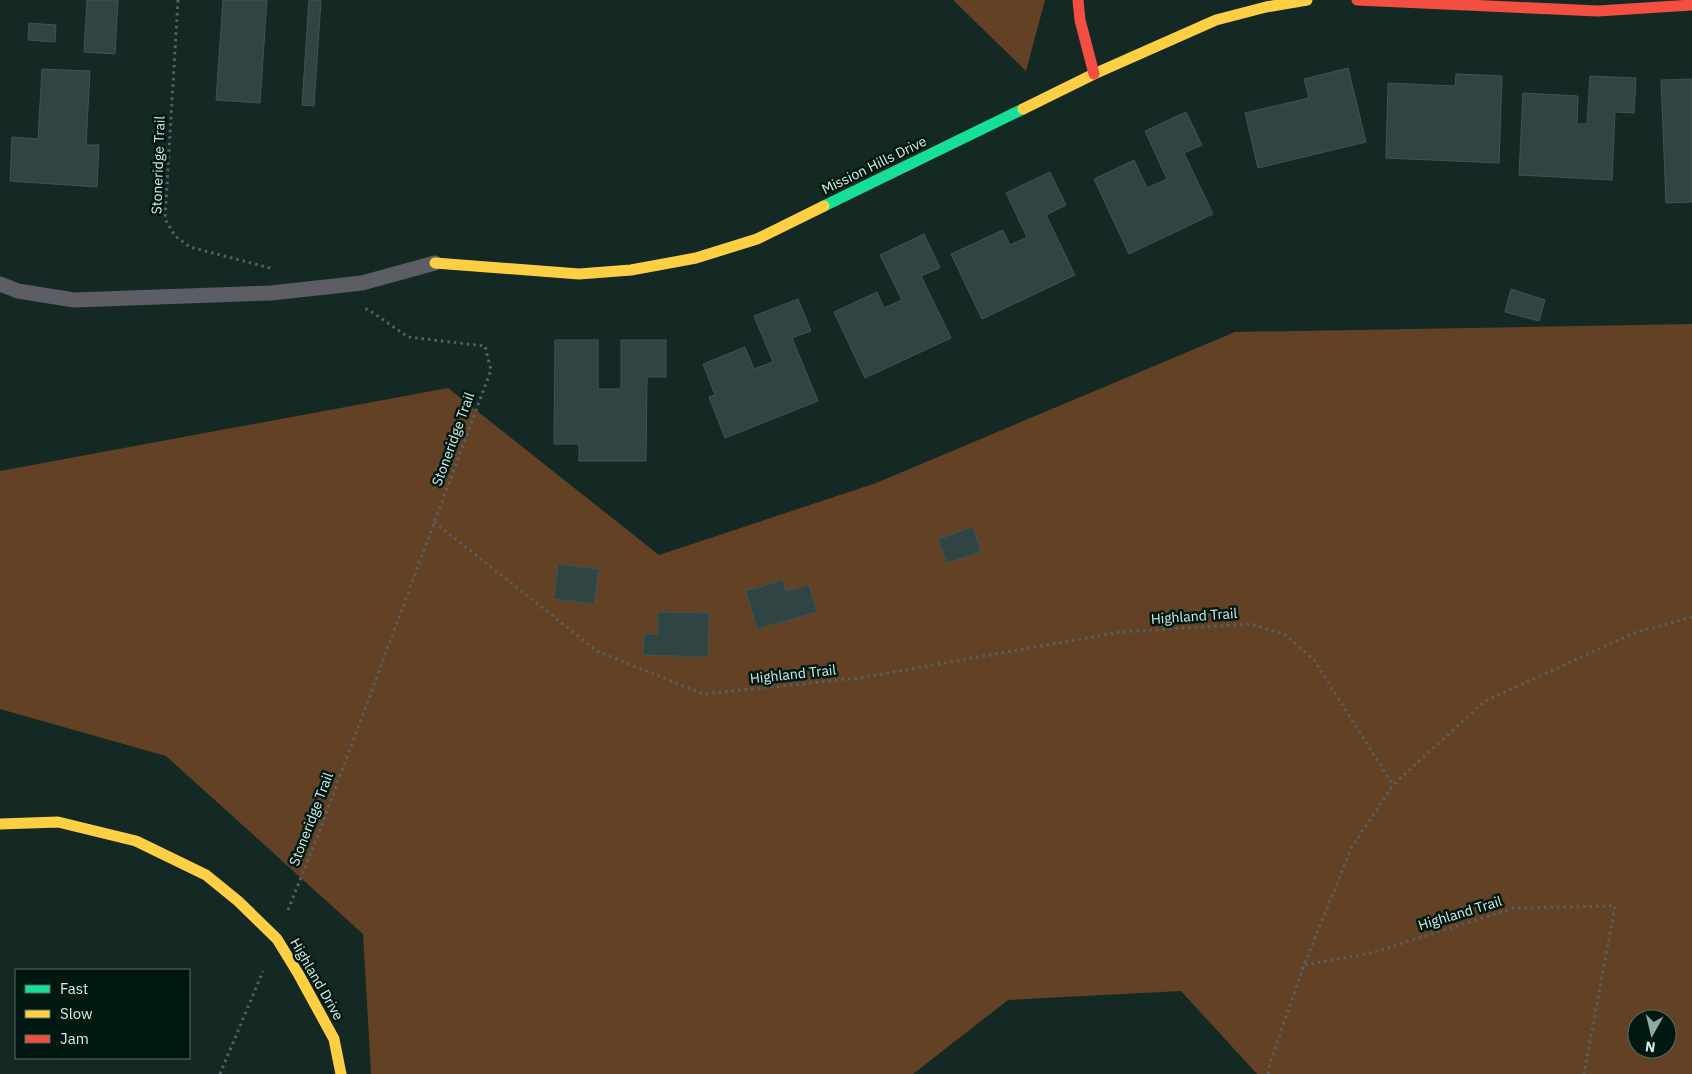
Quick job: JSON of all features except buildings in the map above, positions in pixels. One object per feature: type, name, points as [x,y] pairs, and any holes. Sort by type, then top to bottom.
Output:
[{"type":"street","points":[[1078,0],[1080,20],[1094,74]]},
{"type":"street","name":"Mission Hills Drive","points":[[435,263],[579,274],[631,270],[696,258],[757,238],[1094,74],[1216,20],[1266,7],[1307,0]]},
{"type":"street","points":[[1357,0],[1598,11],[1692,5]]},
{"type":"street","name":"Highland Drive","points":[[0,824],[58,822],[136,842],[206,876],[238,901],[277,939],[300,975],[334,1039],[342,1074]]},
{"type":"lane","points":[[0,284],[18,291],[74,300],[261,294],[362,283],[435,263]]},
{"type":"path","name":"Stoneridge Trail","points":[[178,0],[166,219],[175,236],[190,247],[283,271]]},
{"type":"path","name":"Stoneridge Trail","points":[[220,1074],[277,939],[318,835],[491,370],[485,346],[408,337],[372,312],[355,304]]},
{"type":"path","name":"Highland Trail","points":[[434,522],[597,651],[703,694],[859,678],[1121,632],[1250,624],[1286,635],[1314,660],[1393,785]]},
{"type":"path","points":[[1268,1074],[1270,1063],[1304,965],[1352,847],[1393,785],[1485,701],[1634,633],[1692,617]]},
{"type":"path","name":"Highland Trail","points":[[1304,965],[1371,953],[1514,908],[1615,906],[1584,1074]]},
{"type":"shaded area","points":[[953,0],[1045,0],[1026,71]]},
{"type":"shaded area","points":[[1692,324],[1692,1074],[1257,1074],[1181,991],[1008,1000],[913,1074],[371,1074],[363,934],[166,756],[0,709],[0,471],[448,388],[659,555],[876,483],[1235,332]]},
{"type":"traffic: fast","points":[[824,206],[1023,109]]},
{"type":"traffic: slow","points":[[1023,109],[1094,74],[1216,20],[1266,7],[1307,0]]},
{"type":"traffic: slow","points":[[435,263],[579,274],[631,270],[696,258],[757,239],[824,206]]},
{"type":"traffic: slow","points":[[0,824],[58,822],[136,841],[206,875],[238,901],[277,939],[334,1039],[341,1074]]},
{"type":"traffic: jam","points":[[1078,0],[1080,20],[1094,74]]},
{"type":"traffic: jam","points":[[1357,0],[1598,11],[1692,5]]}]
